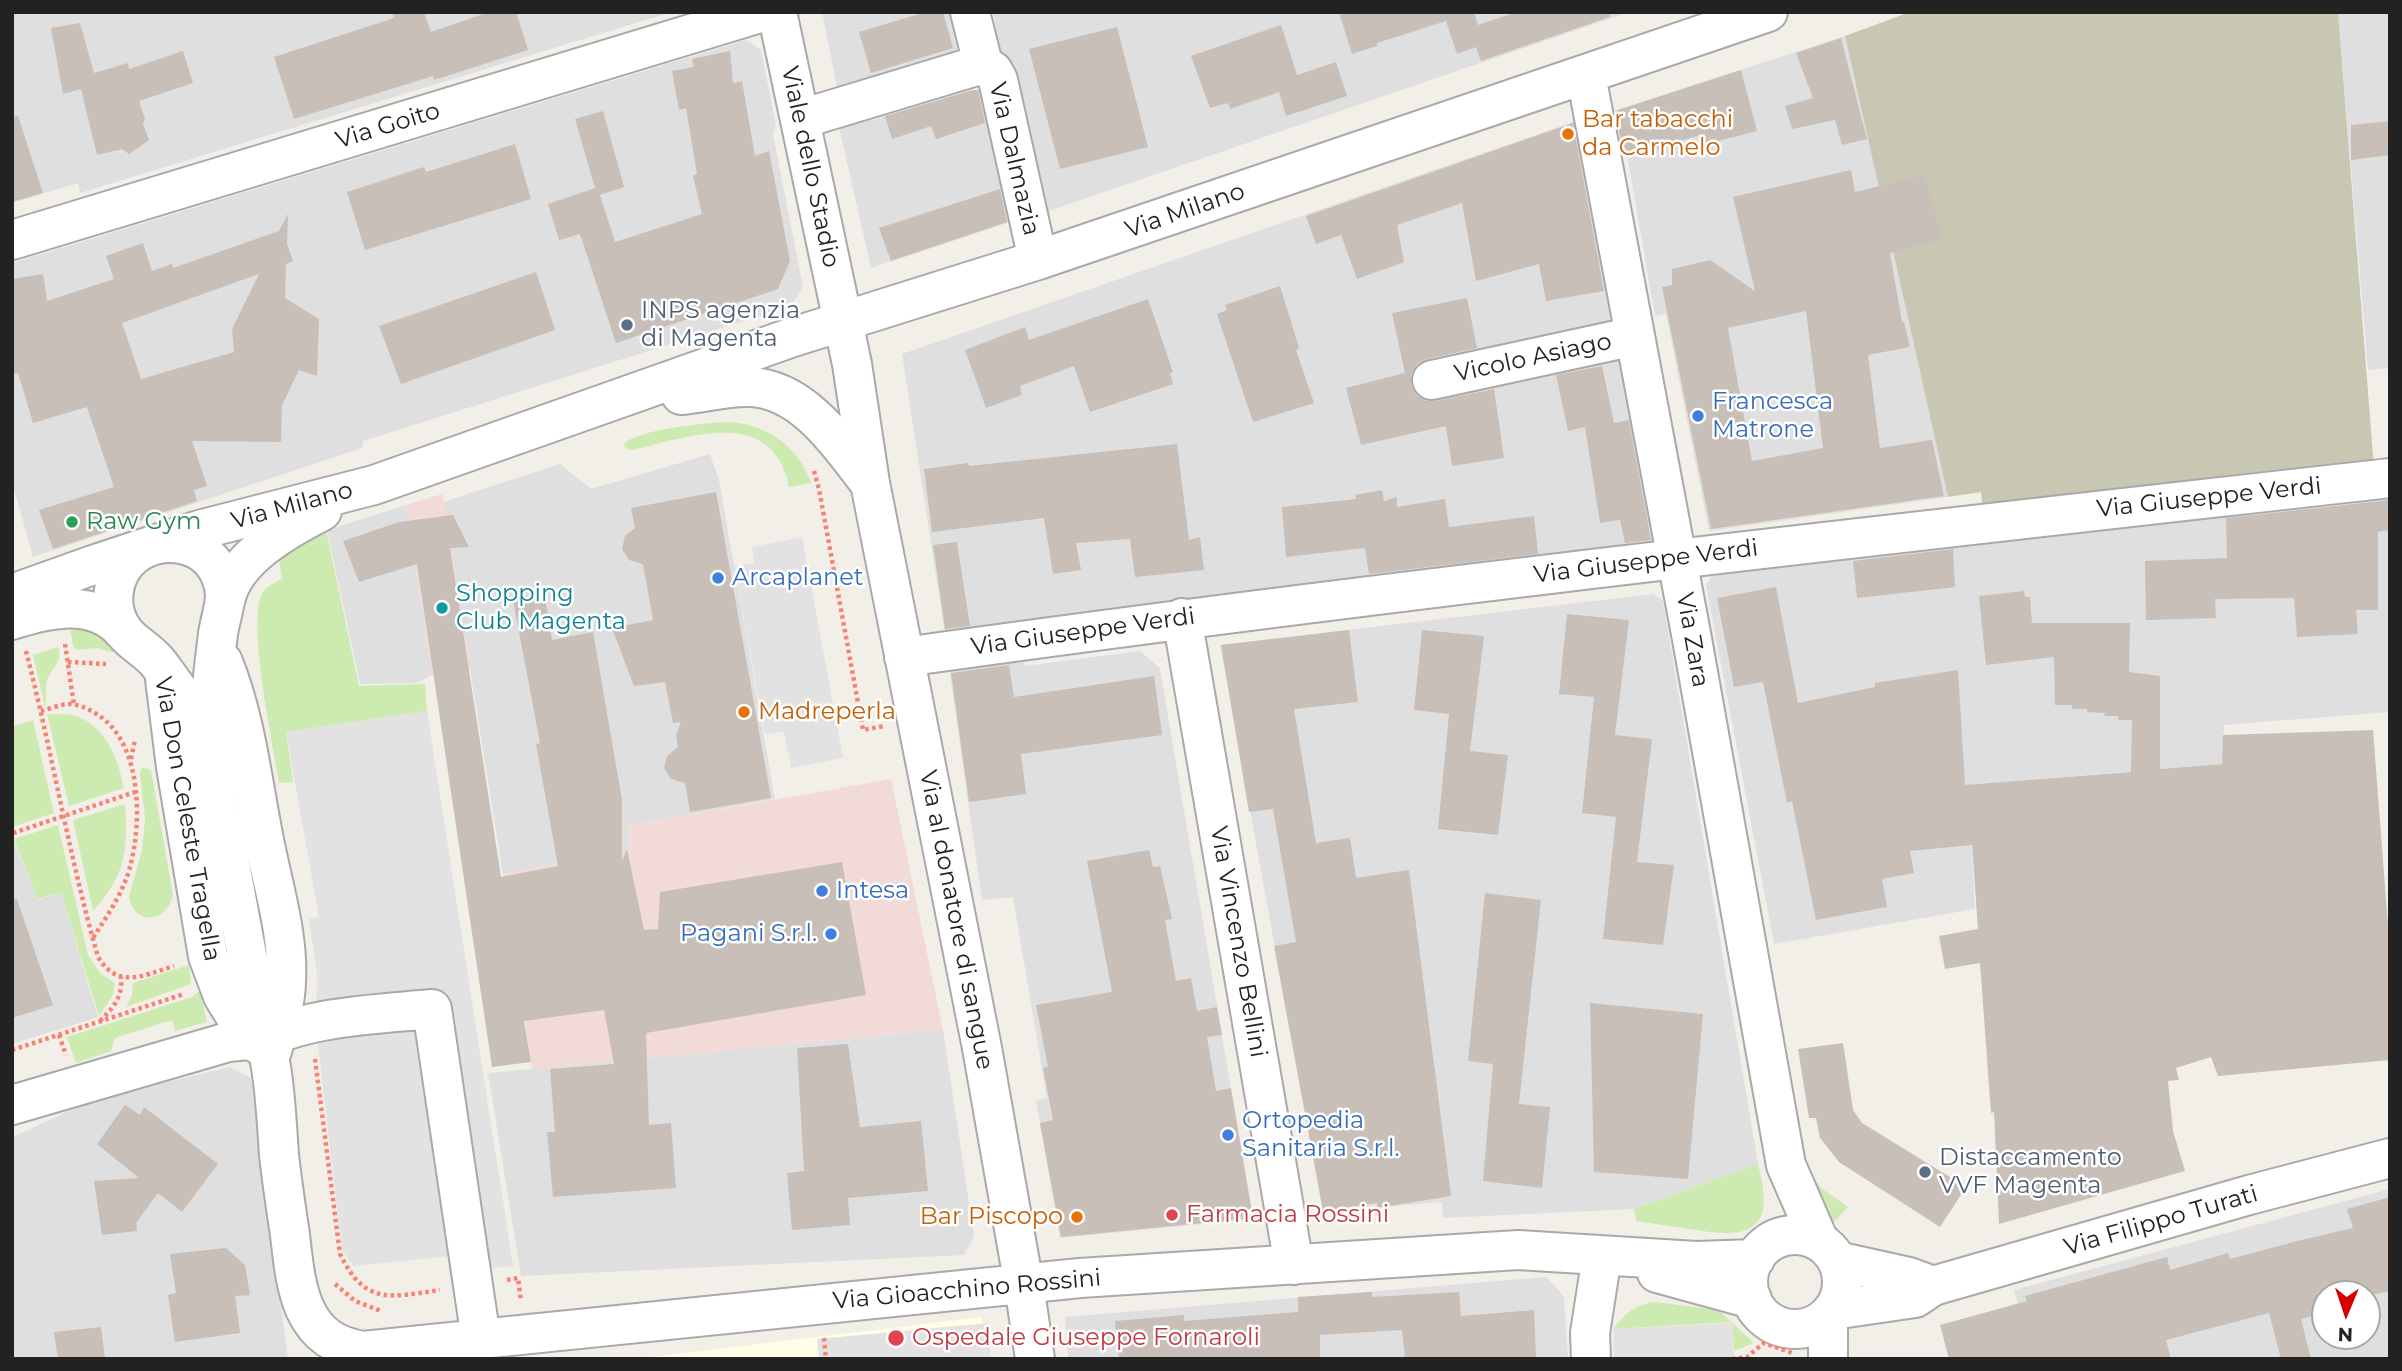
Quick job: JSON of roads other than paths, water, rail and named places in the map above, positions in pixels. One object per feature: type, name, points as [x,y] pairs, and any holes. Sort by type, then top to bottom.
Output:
[{"type":"street","name":"Via Goito","points":[[12,240],[763,12]]},
{"type":"street","name":"Viale dello Stadio","points":[[777,12],[842,322]]},
{"type":"street","name":"Via Dalmazia","points":[[970,12],[983,64],[993,71],[998,80],[1038,260]]},
{"type":"street","name":"Via Milano","points":[[12,594],[151,546],[252,515],[374,485],[793,337],[1038,260],[1768,12]]},
{"type":"street","name":"Via Dalmazia","points":[[801,119],[983,64]]},
{"type":"street","name":"Via Zara","points":[[1586,75],[1677,558],[1786,1164],[1782,1211],[1763,1250]]},
{"type":"street","name":"Via al donatore di sangue","points":[[842,322],[852,364],[870,483],[982,1048],[1035,1359]]},
{"type":"street","name":"Vicolo Asiago","points":[[1432,380],[1635,335]]},
{"type":"street","name":"Via Milano","points":[[601,406],[749,386],[766,388],[796,401]]},
{"type":"street","name":"Via al donatore di sangue","points":[[796,401],[841,447],[870,483]]},
{"type":"street","name":"Via Giuseppe Verdi","points":[[904,657],[1182,618],[1677,558],[2390,478]]},
{"type":"street","name":"Via Milano","points":[[221,623],[229,586],[240,570],[271,541],[313,515],[374,485]]},
{"type":"street","points":[[174,542],[187,545],[201,552],[213,563],[222,578],[221,623],[210,747],[199,722],[114,607],[116,581],[129,559],[151,546],[174,542]]},
{"type":"street","points":[[19,636],[50,610],[89,610],[112,619],[143,648],[171,654],[191,650],[209,639],[221,623]]},
{"type":"street","name":"Via Vincenzo Bellini","points":[[1182,618],[1294,1265]]},
{"type":"street","name":"Via Don Celeste Tragella","points":[[221,623],[231,681],[248,744],[258,812],[284,941],[287,981],[268,1040]]},
{"type":"street","name":"Via Don Celeste Tragella","points":[[143,648],[167,691],[200,958],[236,1017],[268,1040]]},
{"type":"street","name":"Via Don Celeste Tragella","points":[[210,747],[222,819],[268,1040],[280,1159],[297,1283],[310,1318],[335,1344]]},
{"type":"street","points":[[12,1105],[268,1040],[432,1009],[481,1339]]},
{"type":"street","name":"Via Filippo Turati","points":[[1817,1338],[1915,1298],[1933,1286],[2249,1195],[2390,1158]]},
{"type":"street","name":"Via Zara","points":[[1786,1164],[1828,1251]]},
{"type":"street","points":[[1828,1251],[1841,1271],[1842,1288],[1817,1338],[1773,1323],[1760,1313],[1752,1299],[1748,1283],[1763,1250],[1795,1235],[1828,1251],[1933,1286]]},
{"type":"street","name":"Via Gioacchino Rossini","points":[[335,1344],[363,1351],[1080,1278],[1518,1250],[1696,1261],[1763,1250]]},
{"type":"street","points":[[1591,1359],[1590,1333],[1602,1256]]},
{"type":"street","name":"Via Gioacchino Rossini","points":[[1602,1256],[1752,1299]]},
{"type":"place","name":"Bar tabacchi da Carmelo","points":[[1568,134]]},
{"type":"place","name":"INPS agenzia di Magenta","points":[[627,325]]},
{"type":"place","name":"Francesca Matrone","points":[[1698,416]]},
{"type":"place","name":"Raw Gym","points":[[72,522]]},
{"type":"place","name":"Arcaplanet","points":[[718,578]]},
{"type":"place","name":"Shopping Club Magenta","points":[[442,608]]},
{"type":"place","name":"Madreperla","points":[[744,712]]},
{"type":"place","name":"Intesa","points":[[822,891]]},
{"type":"place","name":"Pagani S.r.l.","points":[[831,934]]},
{"type":"place","name":"Ortopedia Sanitaria S.r.l.","points":[[1228,1135]]},
{"type":"place","name":"Distaccamento VVF Magenta","points":[[1925,1172]]},
{"type":"place","name":"Farmacia Rossini","points":[[1172,1215]]},
{"type":"place","name":"Bar Piscopo","points":[[1077,1217]]},
{"type":"place","name":"Ospedale Giuseppe Fornaroli","points":[[896,1338]]}]
